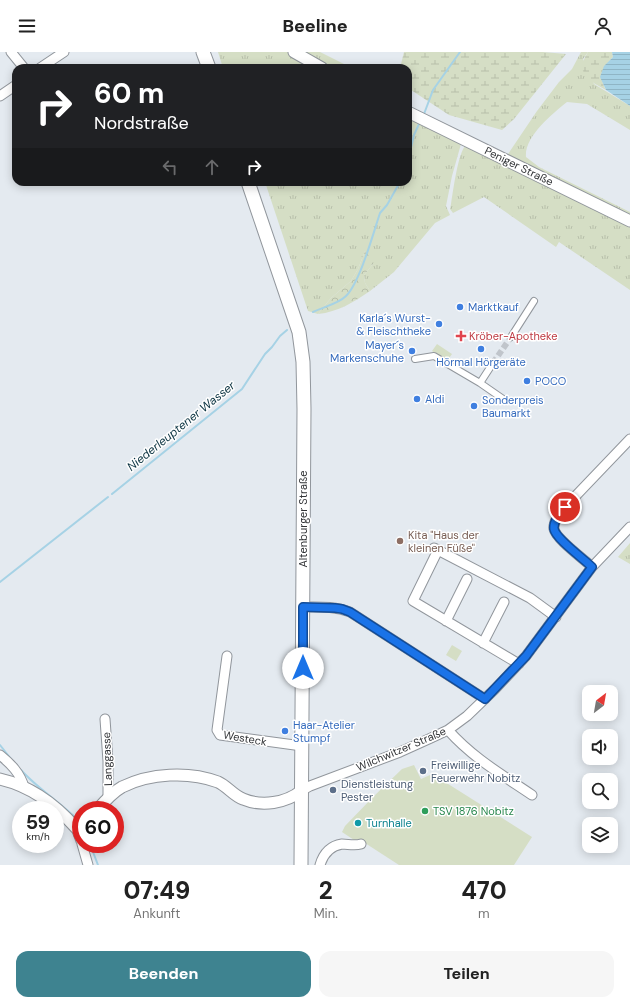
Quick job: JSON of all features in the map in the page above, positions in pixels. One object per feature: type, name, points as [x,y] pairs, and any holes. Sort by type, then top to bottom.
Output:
[{"type":"main road","points":[[203,52],[208,64]]},
{"type":"main road","name":"Altenburger Straße","points":[[249,186],[297,326],[303,362],[301,865]]},
{"type":"street","points":[[10,52],[20,64]]},
{"type":"street","points":[[46,64],[64,52]]},
{"type":"street","points":[[294,52],[315,64]]},
{"type":"street","points":[[0,96],[12,88]]},
{"type":"street","name":"Peniger Straße","points":[[412,114],[630,221]]},
{"type":"street","points":[[510,337],[534,301]]},
{"type":"street","points":[[415,359],[434,356],[480,383],[506,401]]},
{"type":"street","points":[[480,383],[493,363]]},
{"type":"street","points":[[592,567],[558,536],[554,528],[556,518],[630,439]]},
{"type":"street","name":"Wilchwitzer Straße","points":[[301,791],[310,786],[400,752],[448,730],[467,716],[526,656],[592,567],[630,527]]},
{"type":"street","points":[[519,664],[413,601],[436,549],[530,598],[556,617]]},
{"type":"street","points":[[446,621],[467,579]]},
{"type":"street","points":[[483,643],[504,602]]},
{"type":"street","points":[[303,607],[335,608],[350,612],[485,699]]},
{"type":"street","name":"Westeck","points":[[227,656],[217,730],[220,735],[302,746]]},
{"type":"street","name":"Langgasse","points":[[105,719],[108,761],[108,799]]},
{"type":"street","points":[[448,730],[462,746],[478,759],[532,795]]},
{"type":"street","points":[[0,755],[16,770],[22,779],[24,787]]},
{"type":"street","name":"Langgasse","points":[[108,799],[121,788],[144,780],[174,775],[200,776],[220,783],[243,799],[261,803],[283,801],[293,797],[301,791]]},
{"type":"street","points":[[0,779],[34,792],[72,821]]},
{"type":"street","points":[[320,865],[325,853],[330,848],[341,844],[361,844]]},
{"type":"street","points":[[85,853],[88,865]]},
{"type":"green space","points":[[218,52],[320,52],[344,64],[222,64]]},
{"type":"green space","points":[[404,52],[543,52],[566,54],[514,119],[502,130],[449,115],[412,91],[412,64],[401,64]]},
{"type":"green space","points":[[581,52],[588,52],[583,59],[594,84],[630,106],[630,130],[587,104],[567,102],[547,119],[534,134],[529,142],[526,157],[539,167],[630,212],[630,217],[509,156],[508,154],[537,111],[559,82],[572,69]]},
{"type":"green space","points":[[588,52],[612,52],[613,57],[604,68],[602,76],[602,81],[606,90],[585,76],[583,66],[584,59]]},
{"type":"green space","points":[[412,117],[461,144],[452,176],[446,206],[450,215],[435,223],[394,272],[370,291],[365,283],[364,275],[373,264],[365,251],[358,269],[351,281],[331,298],[318,314],[308,311],[266,186],[412,186]]},
{"type":"green space","points":[[466,145],[630,225],[630,290],[559,242],[556,247],[484,197],[453,213],[450,209],[456,173],[463,149]]},
{"type":"green space","points":[[365,251],[370,252],[374,258],[373,264],[364,275],[365,283],[370,291],[352,303],[339,309],[318,314],[331,298],[351,281],[358,269]]},
{"type":"green space","points":[[437,344],[452,354],[447,361],[432,351]]},
{"type":"green space","points":[[630,543],[630,564],[618,557]]},
{"type":"green space","points":[[452,645],[462,651],[456,661],[446,655]]},
{"type":"green space","name":"TSV 1876 Nobitz","points":[[414,765],[421,779],[430,775],[438,781],[445,782],[532,837],[514,865],[399,865],[365,843],[363,846],[342,832],[345,826],[402,769]]},
{"type":"water","points":[[612,52],[630,52],[630,106],[606,90],[600,77],[604,66],[613,57]]},
{"type":"waterway","name":"Niederleuptener Wasser","points":[[424,114],[433,90],[460,52]]},
{"type":"waterway","name":"Niederleuptener Wasser","points":[[412,143],[419,124]]},
{"type":"waterway","name":"Niederleuptener Wasser","points":[[313,312],[343,299],[351,289],[366,257],[380,213],[387,205],[398,186]]},
{"type":"waterway","name":"Niederleuptener Wasser","points":[[112,494],[242,389],[265,354],[287,330]]},
{"type":"waterway","name":"Niederleuptener Wasser","points":[[0,582],[108,497]]},
{"type":"waterway","name":"Niederleuptener Wasser","points":[[0,745],[11,759]]},
{"type":"waterway","name":"Niederleuptener Wasser","points":[[21,770],[72,814]]},
{"type":"waterway","name":"Niederleuptener Wasser","points":[[93,853],[98,865]]},
{"type":"tunnel","points":[[493,363],[511,337]]},
{"type":"place","name":"Marktkauf","points":[[460,307]]},
{"type":"place","name":"Karla´s Wurst- & Fleischtheke","points":[[439,324]]},
{"type":"place","name":"Kröber-Apotheke","points":[[461,336]]},
{"type":"place","name":"Hörmal Hörgeräte","points":[[481,349]]},
{"type":"place","name":"Mayer´s Markenschuhe","points":[[412,351]]},
{"type":"place","name":"POCO","points":[[527,381]]},
{"type":"place","name":"Aldi","points":[[417,399]]},
{"type":"place","name":"Sonderpreis Baumarkt","points":[[474,406]]},
{"type":"place","name":"Kita \"Haus der kleinen Füße\"","points":[[400,541]]},
{"type":"place","name":"Haar-Atelier Stumpf","points":[[285,731]]},
{"type":"place","name":"Freiwillige Feuerwehr Nobitz","points":[[423,771]]},
{"type":"place","name":"Dienstleistung Pester","points":[[333,790]]},
{"type":"place","name":"TSV 1876 Nobitz","points":[[425,811]]},
{"type":"place","name":"Turnhalle","points":[[358,823]]},
{"type":"route","points":[[303,668],[303,607],[342,609],[350,612],[485,699],[526,656],[592,567],[558,536],[554,528],[556,518],[565,507]]}]
